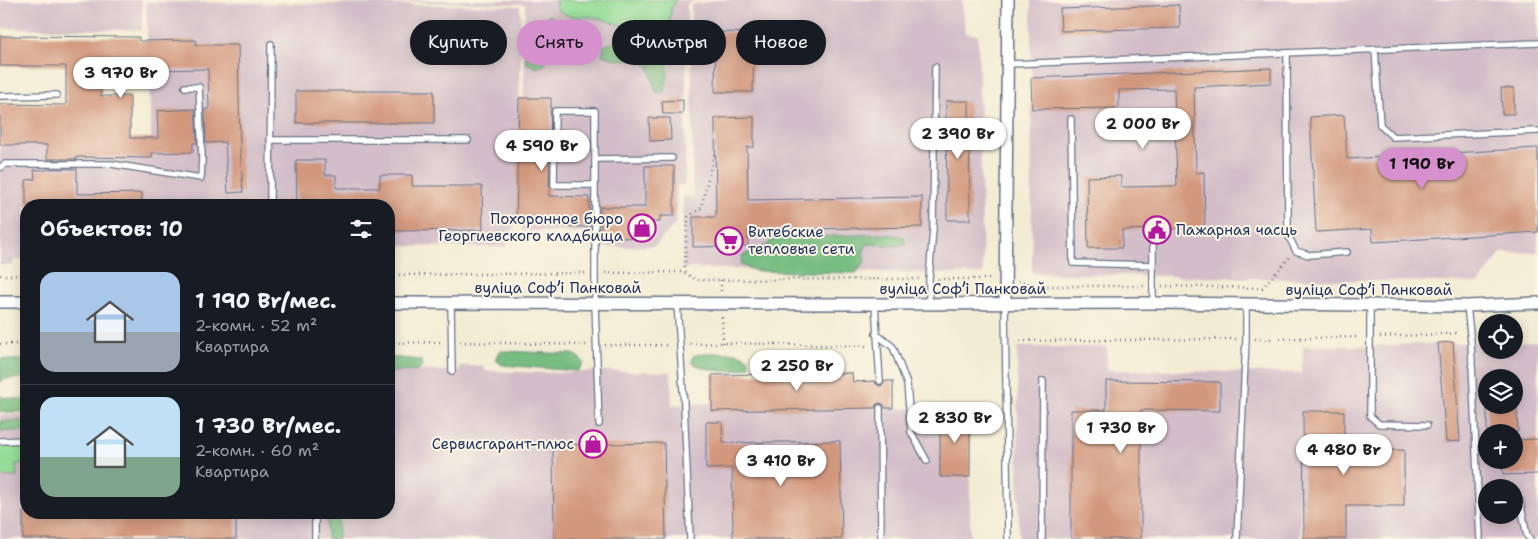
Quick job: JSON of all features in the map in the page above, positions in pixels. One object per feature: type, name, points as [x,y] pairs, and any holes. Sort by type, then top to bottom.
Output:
[{"type":"street","points":[[1005,303],[1008,0]]},
{"type":"street","points":[[0,302],[20,302]]},
{"type":"street","name":"вуліца Софʼі Панковай","points":[[395,303],[1152,303],[1467,306],[1538,303]]},
{"type":"lane","points":[[270,199],[271,44]]},
{"type":"lane","points":[[1008,64],[1538,44]]},
{"type":"lane","points":[[1376,49],[1380,125],[1393,137],[1538,131]]},
{"type":"lane","points":[[1287,52],[1288,235],[1296,251],[1309,255],[1347,252]]},
{"type":"lane","points":[[929,303],[933,228],[935,67]]},
{"type":"lane","points":[[0,168],[5,164],[111,164],[201,178],[199,87],[185,87]]},
{"type":"lane","points":[[0,96],[57,95]]},
{"type":"lane","points":[[595,185],[554,185],[555,111],[595,111],[595,159],[595,185],[595,303],[599,424]]},
{"type":"lane","points":[[1071,119],[1073,263],[1153,265]]},
{"type":"lane","points":[[270,140],[468,140]]},
{"type":"lane","points":[[595,159],[672,158]]},
{"type":"lane","points":[[1152,303],[1153,237]]},
{"type":"lane","points":[[451,303],[452,371]]},
{"type":"lane","points":[[678,303],[690,539]]},
{"type":"lane","points":[[1005,303],[1008,539]]},
{"type":"lane","points":[[875,304],[880,381]]},
{"type":"lane","points":[[1237,539],[1246,304]]},
{"type":"lane","points":[[1370,305],[1370,416],[1379,424],[1427,425]]},
{"type":"lane","points":[[1467,306],[1471,342],[1480,539]]},
{"type":"lane","points":[[876,334],[893,347],[907,384],[911,432],[927,461]]},
{"type":"lane","points":[[1042,539],[1043,381]]},
{"type":"lane","points":[[880,408],[881,539]]},
{"type":"lane","points":[[0,441],[20,440]]},
{"type":"lane","points":[[1523,514],[1530,539]]},
{"type":"lane","points":[[315,519],[315,539]]},
{"type":"path","points":[[684,272],[688,217],[701,208],[715,150]]},
{"type":"path","points":[[395,274],[684,272],[696,280],[1006,279],[1040,286],[1262,288],[1296,251]]},
{"type":"path","points":[[0,275],[20,275]]},
{"type":"path","points":[[721,280],[721,292]]},
{"type":"path","points":[[722,317],[723,343]]},
{"type":"path","points":[[395,343],[597,345],[723,343],[877,346]]},
{"type":"path","points":[[0,344],[20,344]]},
{"type":"shaded area","points":[[0,0],[142,0],[142,30],[0,28]]},
{"type":"shaded area","points":[[334,0],[697,0],[687,3],[687,20],[612,20],[612,65],[686,65],[685,185],[677,185],[676,223],[655,246],[606,247],[584,232],[522,231],[524,65],[602,65],[602,20],[525,20],[525,4]]},
{"type":"shaded area","points":[[717,0],[962,0],[965,33],[978,35],[983,274],[683,268],[683,197],[693,196],[692,65],[726,65],[726,20],[691,20],[691,5]]},
{"type":"shaded area","points":[[1031,0],[1538,0],[1538,252],[1501,253],[1479,283],[1032,273]]},
{"type":"shaded area","points":[[146,2],[520,6],[520,20],[517,20],[517,65],[520,65],[516,222],[506,247],[395,246],[395,199],[20,199],[20,260],[14,260],[13,265],[0,265],[0,145],[47,145],[47,157],[152,158]]},
{"type":"shaded area","points":[[1538,341],[1538,539],[1302,539],[1302,469],[1300,539],[1019,539],[1017,347],[1107,347],[1107,370],[1302,373],[1303,346],[1478,342],[1478,359],[1523,359],[1523,342]]},
{"type":"shaded area","points":[[460,366],[484,366],[485,371],[554,373],[598,371],[671,372],[672,405],[712,403],[712,375],[852,373],[853,382],[893,381],[894,408],[970,412],[970,539],[0,539],[0,415],[20,415],[20,519],[395,519],[395,370],[459,371]]},
{"type":"green space","points":[[556,0],[676,0],[671,8],[670,20],[612,20],[612,22],[593,17],[567,15],[556,8]]},
{"type":"green space","points":[[550,15],[556,20],[542,20]]},
{"type":"green space","points":[[612,43],[612,58],[602,55],[604,45]]},
{"type":"green space","points":[[530,65],[545,65],[536,68]]},
{"type":"green space","points":[[647,65],[667,65],[668,72],[663,92],[656,92],[649,66]]},
{"type":"green space","points":[[889,234],[904,237],[905,244],[892,246],[867,244],[863,253],[865,261],[856,273],[756,271],[741,265],[742,256],[767,245],[775,238]]},
{"type":"green space","points":[[500,351],[574,354],[584,362],[578,371],[502,365],[495,359]]},
{"type":"green space","points":[[705,353],[738,353],[748,358],[750,366],[743,369],[721,371],[692,363],[693,356]]},
{"type":"green space","points":[[395,358],[421,360],[422,367],[415,371],[395,372]]},
{"type":"green space","points":[[0,359],[20,360],[20,378],[4,379],[0,383]]},
{"type":"green space","points":[[0,395],[1,397],[20,399],[20,412],[0,412]]},
{"type":"green space","points":[[0,421],[20,421],[20,431],[0,431]]},
{"type":"green space","points":[[20,446],[20,464],[16,464],[17,477],[0,476],[0,447]]},
{"type":"green space","points":[[327,519],[339,519],[338,539],[327,539]]},
{"type":"building","points":[[1179,5],[1180,28],[1061,31],[1060,9]]},
{"type":"building","points":[[726,32],[736,33],[736,65],[753,65],[753,92],[715,92],[715,65],[726,65]]},
{"type":"building","points":[[0,36],[139,37],[139,41],[196,40],[196,45],[238,45],[240,148],[243,192],[228,193],[225,142],[206,143],[205,109],[209,109],[208,69],[155,70],[155,67],[101,66],[101,96],[130,96],[130,138],[158,138],[157,111],[195,109],[197,143],[193,143],[193,152],[152,153],[152,158],[77,157],[77,159],[47,159],[47,145],[0,145],[0,104],[66,105],[66,66],[0,66]]},
{"type":"building","points":[[1271,68],[1271,83],[1194,87],[1196,173],[1204,172],[1205,228],[1122,230],[1122,248],[1088,248],[1087,177],[1121,176],[1121,187],[1177,186],[1174,89],[1119,90],[1119,108],[1032,109],[1031,78]]},
{"type":"building","points":[[1501,88],[1514,88],[1514,114],[1502,114]]},
{"type":"building","points":[[296,91],[434,91],[434,123],[296,123]]},
{"type":"building","points":[[519,98],[551,98],[549,196],[589,197],[590,227],[547,226],[547,223],[516,222]]},
{"type":"building","points":[[683,100],[683,114],[663,114],[662,101]]},
{"type":"building","points":[[946,101],[969,101],[970,220],[947,220]]},
{"type":"building","points":[[1344,115],[1347,159],[1538,148],[1538,232],[1373,242],[1372,229],[1316,232],[1310,117]]},
{"type":"building","points":[[754,117],[754,147],[747,147],[748,200],[922,197],[922,227],[748,230],[748,246],[693,247],[693,217],[716,217],[715,118]]},
{"type":"building","points":[[649,118],[670,118],[671,140],[650,141]]},
{"type":"building","points":[[296,160],[325,160],[325,175],[336,175],[336,188],[380,188],[380,175],[412,175],[412,186],[482,186],[483,230],[395,231],[395,199],[297,199]]},
{"type":"building","points":[[645,166],[674,166],[674,216],[660,216],[660,222],[652,222],[652,227],[646,227],[645,232],[641,232],[641,238],[601,237],[600,207],[645,207]]},
{"type":"building","points":[[77,169],[77,194],[142,193],[142,199],[26,199],[26,180],[35,179],[34,170]]},
{"type":"building","points":[[1453,342],[1460,441],[1446,442],[1438,343]]},
{"type":"building","points":[[852,373],[853,382],[875,381],[880,386],[885,381],[893,381],[893,408],[885,408],[883,404],[879,403],[875,408],[712,411],[712,375]]},
{"type":"building","points":[[1106,381],[1220,382],[1220,411],[1141,410],[1141,539],[1071,539],[1071,410],[1106,410]]},
{"type":"building","points":[[1303,411],[1344,411],[1344,450],[1404,450],[1404,506],[1346,506],[1346,539],[1304,539]]},
{"type":"building","points":[[940,412],[970,412],[970,477],[940,477]]},
{"type":"building","points":[[1487,414],[1517,414],[1518,424],[1487,424]]},
{"type":"building","points":[[706,422],[722,422],[723,443],[840,441],[842,539],[733,539],[732,468],[706,469]]},
{"type":"building","points":[[1538,439],[1538,474],[1503,475],[1503,469],[1523,469],[1523,440]]},
{"type":"building","points":[[664,443],[666,539],[554,539],[553,445]]},
{"type":"building","points":[[23,519],[236,519],[236,539],[23,539]]},
{"type":"place","name":"Похоронное бюро Георгиевского кладбища","points":[[642,228]]},
{"type":"place","name":"Пажарная часць","points":[[1157,230]]},
{"type":"place","name":"Витебские тепловые сети","points":[[729,241]]},
{"type":"place","name":"Сервисгарант-плюс","points":[[593,444]]}]
